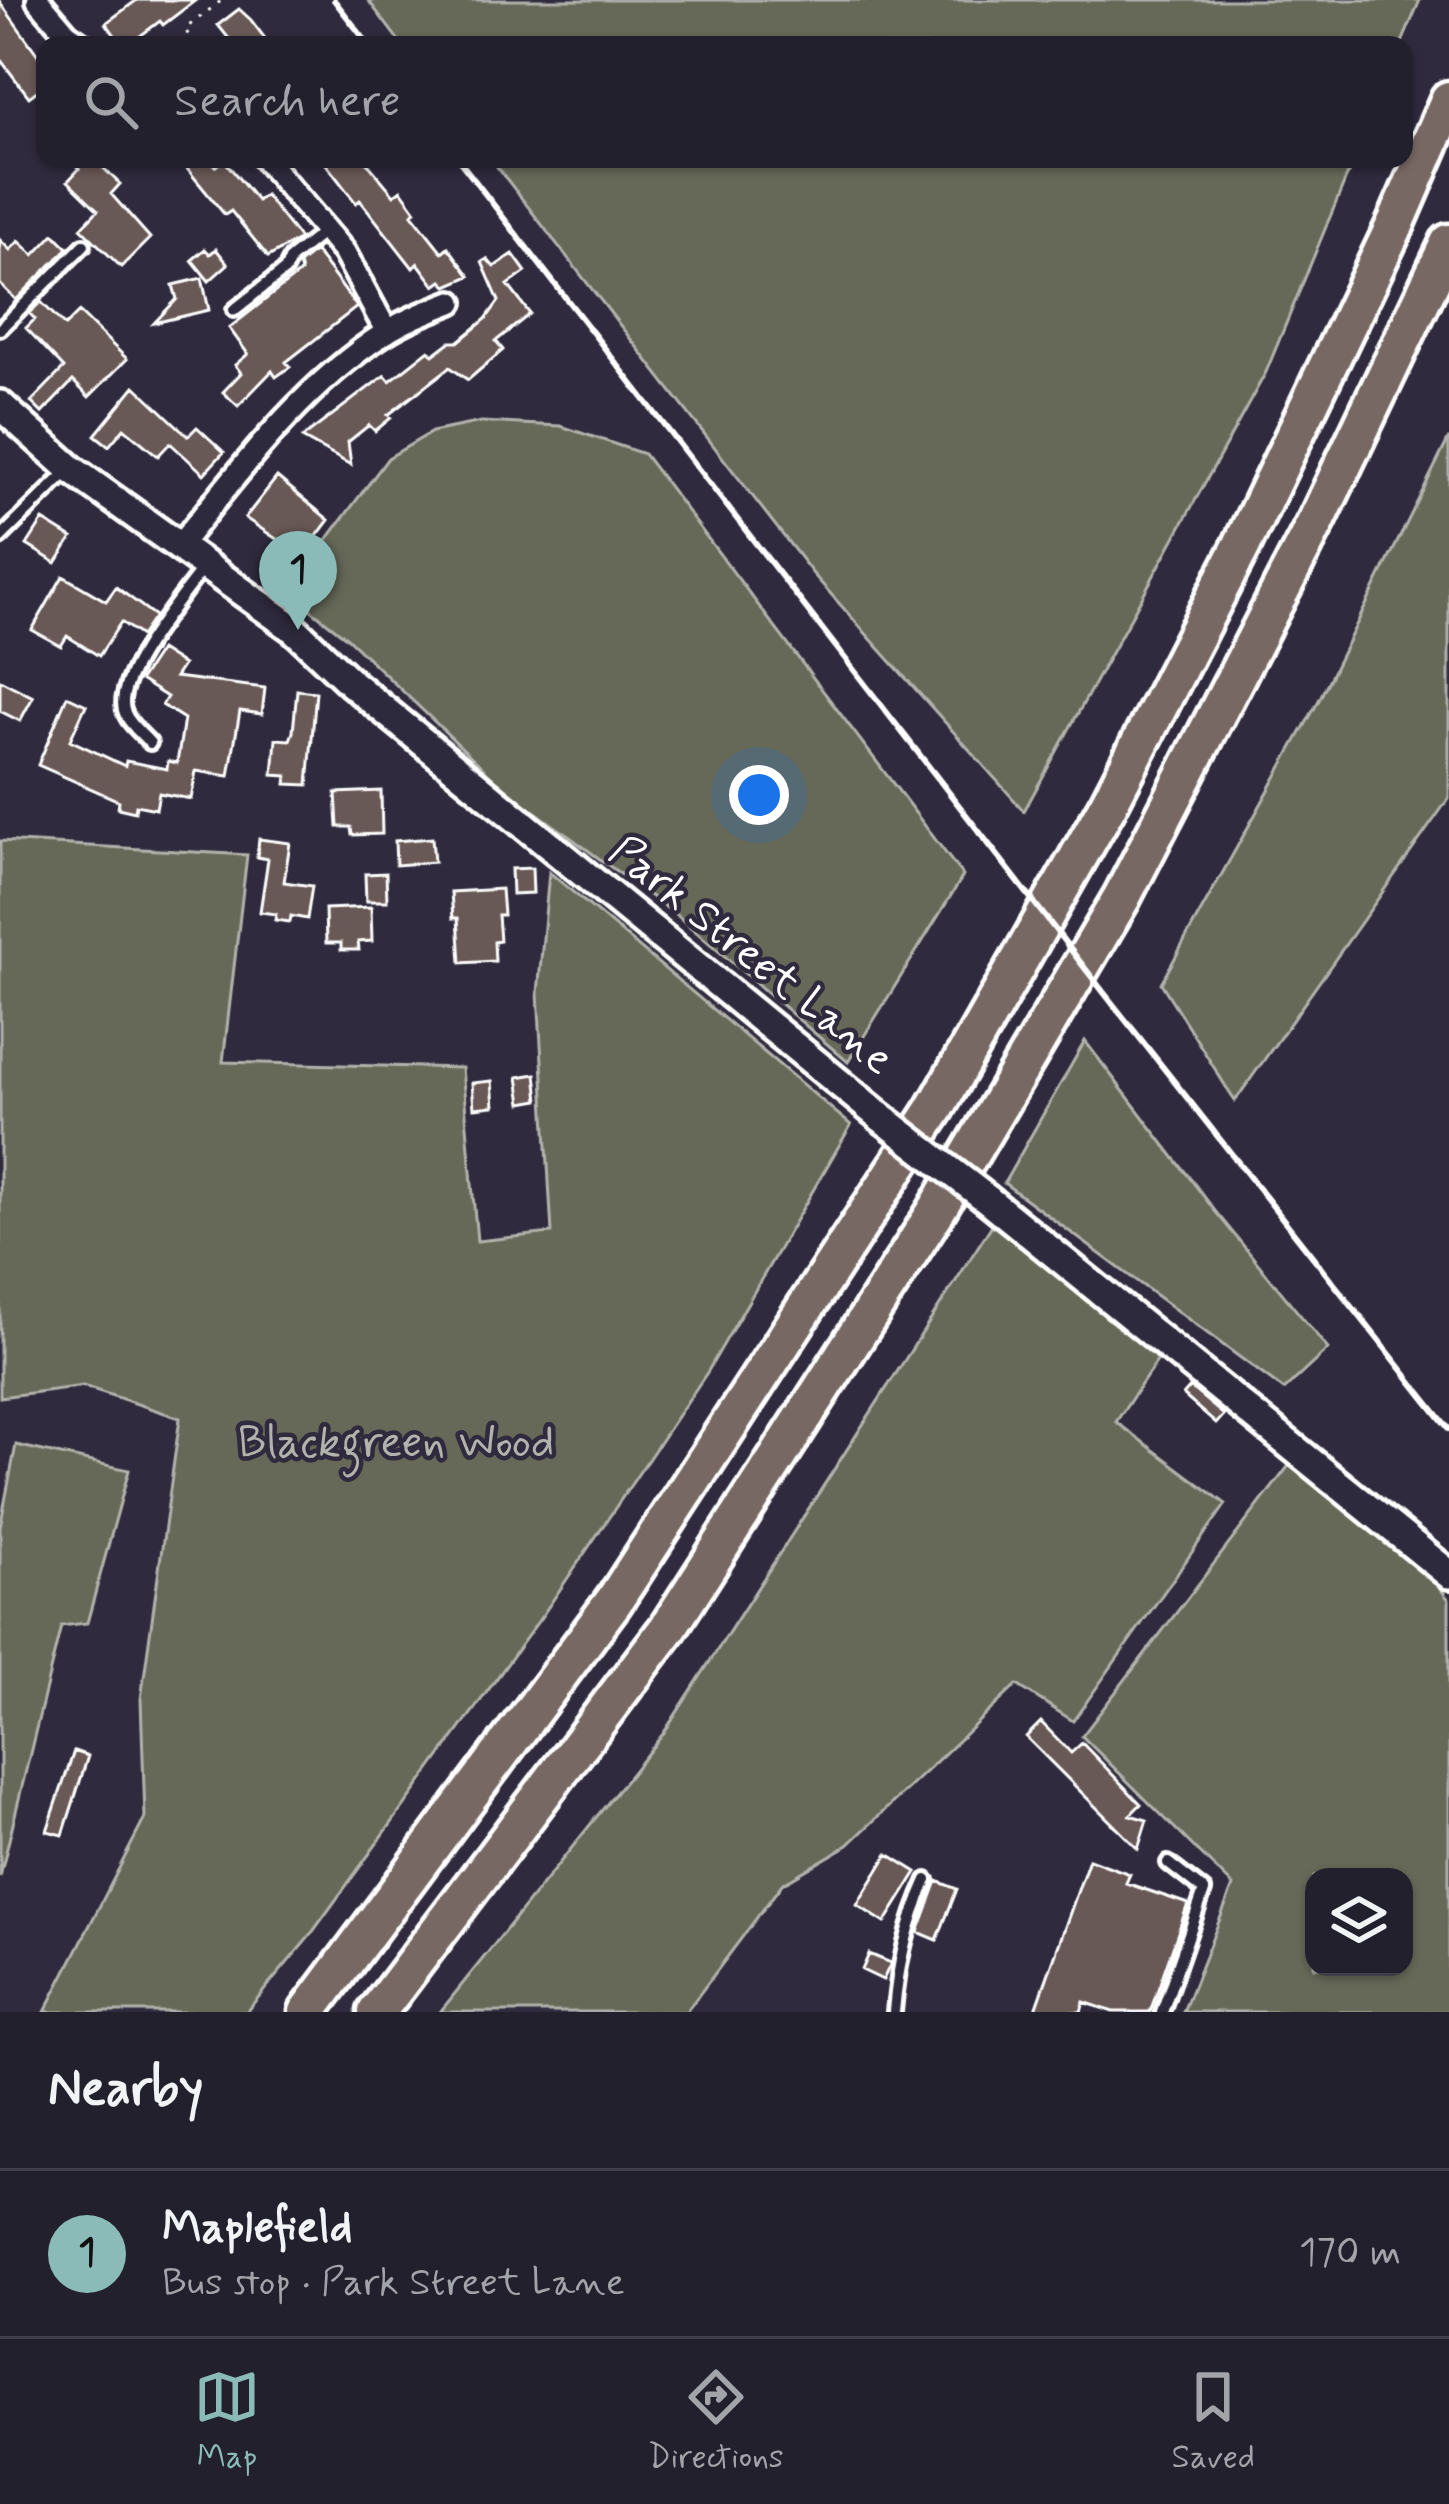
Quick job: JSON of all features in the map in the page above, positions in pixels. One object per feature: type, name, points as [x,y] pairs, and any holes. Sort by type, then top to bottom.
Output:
[{"type":"highway","points":[[308,2012],[614,1601],[935,1108],[1108,806],[1231,567],[1396,224],[1449,100]]},
{"type":"highway","points":[[377,2012],[668,1628],[935,1213],[1122,897],[1318,520],[1449,243]]},
{"type":"street","points":[[48,4],[75,36]]},
{"type":"street","points":[[273,168],[327,230],[372,298],[387,332]]},
{"type":"street","points":[[179,546],[305,398],[387,332],[452,302]]},
{"type":"street","name":"Park Street Lane","points":[[0,405],[71,469],[294,628],[350,682],[1449,1574]]},
{"type":"lane","points":[[234,310],[327,230]]},
{"type":"lane","points":[[0,329],[83,245]]},
{"type":"lane","points":[[0,538],[71,469]]},
{"type":"lane","points":[[150,742],[125,715],[122,700],[127,676],[206,564]]},
{"type":"lane","points":[[1162,2012],[1204,1891],[1168,1863]]},
{"type":"lane","points":[[894,2012],[899,1959],[927,1880]]},
{"type":"path","points":[[189,36],[184,28],[222,0]]},
{"type":"green space","points":[[368,0],[1420,0],[1405,36],[395,36]]},
{"type":"green space","points":[[498,168],[1350,168],[1266,372],[1024,811],[813,574]]},
{"type":"green space","points":[[481,422],[561,426],[644,454],[963,876],[848,1062],[679,917],[507,791],[346,637],[288,592],[388,458],[432,432]]},
{"type":"green space","points":[[1449,438],[1449,798],[1235,1101],[1161,983],[1318,702]]},
{"type":"green space","name":"Blackgreen Wood","points":[[0,841],[247,855],[223,1062],[462,1068],[477,1241],[552,1233],[538,993],[549,872],[851,1125],[708,1371],[542,1616],[309,1937],[246,2012],[45,2012],[145,1818],[141,1699],[180,1418],[83,1386],[0,1397]]},
{"type":"green space","points":[[1085,1041],[1328,1349],[1284,1390],[1004,1183]]},
{"type":"green space","points":[[992,1225],[1163,1352],[1116,1422],[1226,1504],[1073,1721],[1017,1685],[848,1845],[782,1884],[686,2012],[440,2012],[663,1734]]},
{"type":"green space","points":[[16,1445],[129,1470],[87,1623],[61,1626],[0,1877],[0,1527]]},
{"type":"green space","points":[[1294,1459],[1427,1571],[1449,1600],[1449,2012],[1183,2012],[1233,1886],[1082,1736]]},
{"type":"building","points":[[137,0],[196,0],[140,36],[115,36],[106,23]]},
{"type":"building","points":[[0,2],[36,52],[36,92],[29,97],[0,59]]},
{"type":"building","points":[[239,9],[263,36],[227,36],[218,25]]},
{"type":"building","points":[[103,168],[120,184],[111,194],[150,238],[121,267],[81,228],[98,210],[68,181],[79,169]]},
{"type":"building","points":[[186,168],[230,168],[257,201],[265,195],[300,239],[268,257],[231,211],[225,215]]},
{"type":"building","points":[[329,168],[372,168],[394,195],[401,190],[416,211],[412,214],[442,252],[448,247],[470,276],[435,286],[418,263],[413,268],[360,200],[356,203]]},
{"type":"building","points":[[54,234],[68,248],[16,300],[0,284],[0,240],[10,250],[19,241],[34,255]]},
{"type":"building","points":[[205,249],[210,254],[216,249],[228,264],[209,281],[192,260]]},
{"type":"building","points":[[315,251],[357,307],[286,362],[290,367],[276,377],[272,371],[238,406],[223,392],[241,373],[235,365],[248,354],[229,328],[301,272],[299,264]]},
{"type":"building","points":[[513,254],[526,272],[508,285],[530,314],[496,341],[503,350],[468,380],[450,367],[388,415],[391,418],[375,431],[369,425],[348,442],[351,465],[302,438],[385,375],[390,381],[429,350],[433,355],[450,342],[458,342],[486,319],[499,301],[482,262],[487,259],[494,267]]},
{"type":"building","points":[[202,278],[209,310],[154,323],[177,299],[173,285]]},
{"type":"building","points":[[41,302],[65,326],[79,312],[127,359],[89,397],[73,381],[42,413],[31,402],[64,368],[26,328],[35,319],[29,313]]},
{"type":"building","points":[[135,386],[188,436],[197,427],[224,452],[204,474],[170,443],[158,456],[124,428],[109,446],[95,435]]},
{"type":"building","points":[[277,477],[329,520],[302,556],[245,518]]},
{"type":"building","points":[[43,520],[72,538],[56,563],[27,545]]},
{"type":"building","points":[[63,576],[106,601],[116,587],[155,616],[141,636],[121,622],[99,656],[67,636],[61,646],[32,630]]},
{"type":"building","points":[[160,650],[183,665],[175,677],[265,688],[262,714],[240,711],[229,776],[196,771],[191,799],[159,793],[156,809],[136,805],[135,812],[118,808],[119,801],[38,765],[67,696],[86,705],[70,740],[125,766],[126,761],[167,769],[168,761],[177,763],[184,719],[162,705],[167,697],[140,680]]},
{"type":"building","points":[[0,680],[33,697],[20,721],[0,711]]},
{"type":"building","points":[[297,690],[316,692],[308,785],[286,784],[287,776],[273,775],[276,739],[290,740],[293,732]]},
{"type":"building","points":[[381,791],[382,834],[352,835],[351,827],[338,827],[336,793]]},
{"type":"building","points":[[432,838],[434,862],[396,865],[395,841]]},
{"type":"building","points":[[259,839],[290,843],[284,882],[312,886],[307,919],[275,920],[276,914],[260,912],[268,859],[257,857]]},
{"type":"building","points":[[532,868],[533,893],[512,894],[511,869]]},
{"type":"building","points":[[386,873],[387,901],[366,901],[365,874]]},
{"type":"building","points":[[501,889],[503,915],[498,915],[500,941],[494,942],[495,961],[461,963],[451,892]]},
{"type":"building","points":[[371,907],[372,941],[358,942],[359,950],[341,950],[341,943],[326,943],[325,909]]},
{"type":"building","points":[[536,1074],[539,1100],[522,1103],[518,1077]]},
{"type":"building","points":[[492,1081],[494,1106],[474,1108],[472,1083]]},
{"type":"building","points":[[1190,1387],[1224,1415],[1216,1424],[1183,1395]]},
{"type":"building","points":[[1041,1722],[1071,1753],[1082,1743],[1141,1804],[1130,1815],[1147,1820],[1138,1849],[1026,1737]]},
{"type":"building","points":[[74,1751],[88,1756],[63,1835],[47,1831]]},
{"type":"building","points":[[888,1854],[917,1872],[885,1923],[857,1905]]},
{"type":"building","points":[[1089,1859],[1130,1874],[1126,1883],[1188,1904],[1150,2012],[1113,2012],[1084,2002],[1081,2012],[1035,2012]]},
{"type":"building","points":[[937,1881],[957,1889],[937,1940],[918,1932]]},
{"type":"building","points":[[869,1954],[891,1963],[883,1980],[862,1970]]},
{"type":"railway","points":[[334,0],[362,36]]},
{"type":"railway","points":[[465,168],[1449,1429]]},
{"type":"place","name":"Maplefield","points":[[298,630]]}]
